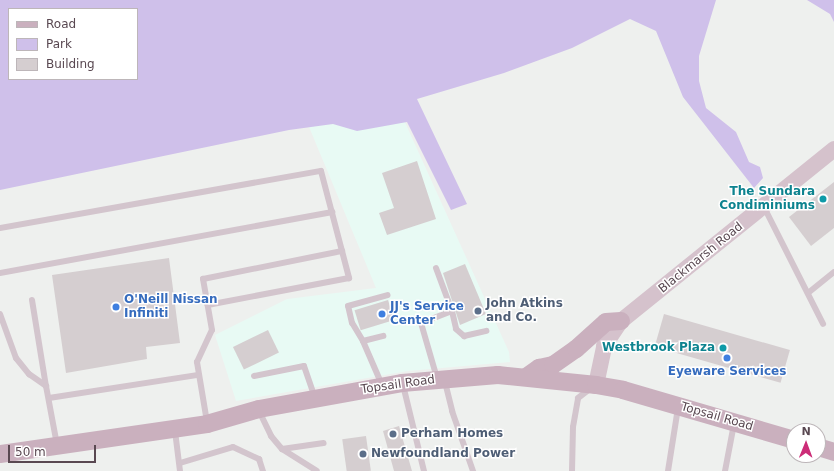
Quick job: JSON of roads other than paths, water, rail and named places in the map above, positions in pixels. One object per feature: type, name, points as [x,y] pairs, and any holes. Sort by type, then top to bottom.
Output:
[{"type":"main road","name":"Blackmarsh Road","points":[[596,385],[604,346],[621,321],[834,149]]},
{"type":"main road","points":[[526,377],[539,368],[553,365],[576,349],[606,322],[621,321]]},
{"type":"main road","name":"Topsail Road","points":[[0,454],[207,424],[259,409],[402,383],[498,375],[596,385],[678,406],[786,438]]},
{"type":"lane","points":[[0,228],[321,171],[349,278],[208,305]]},
{"type":"lane","points":[[764,207],[823,324]]},
{"type":"lane","points":[[0,273],[332,212]]},
{"type":"lane","points":[[207,424],[197,362],[212,330],[203,279],[342,251]]},
{"type":"lane","points":[[436,268],[452,311],[456,329],[464,336],[486,331]]},
{"type":"lane","points":[[808,293],[834,272]]},
{"type":"lane","points":[[382,387],[363,341],[352,323],[348,306],[388,295]]},
{"type":"lane","points":[[32,300],[57,445]]},
{"type":"lane","points":[[452,311],[421,323],[473,471]]},
{"type":"lane","points":[[0,314],[16,358],[29,374],[46,386]]},
{"type":"lane","points":[[363,341],[383,336]]},
{"type":"lane","points":[[254,376],[304,366],[315,398]]},
{"type":"lane","points":[[48,398],[198,375]]},
{"type":"lane","points":[[402,383],[424,471]]},
{"type":"lane","points":[[572,471],[573,427],[578,398],[596,385]]},
{"type":"lane","points":[[668,471],[678,406]]},
{"type":"lane","points":[[259,409],[271,436],[282,449],[317,471]]},
{"type":"lane","points":[[725,471],[735,422]]},
{"type":"lane","points":[[175,429],[180,471]]},
{"type":"lane","points":[[282,449],[324,443]]},
{"type":"lane","points":[[180,463],[233,447],[259,459],[263,471]]},
{"type":"place","name":"The Sundara Condiminiums","points":[[823,199]]},
{"type":"place","name":"O'Neill Nissan Infiniti","points":[[116,307]]},
{"type":"place","name":"John Atkins and Co.","points":[[478,311]]},
{"type":"place","name":"JJ's Service Center","points":[[382,314]]},
{"type":"place","name":"Westbrook Plaza","points":[[723,348]]},
{"type":"place","name":"Eyeware Services","points":[[727,358]]},
{"type":"place","name":"Perham Homes","points":[[393,434]]},
{"type":"place","name":"Newfoundland Power","points":[[363,454]]}]
